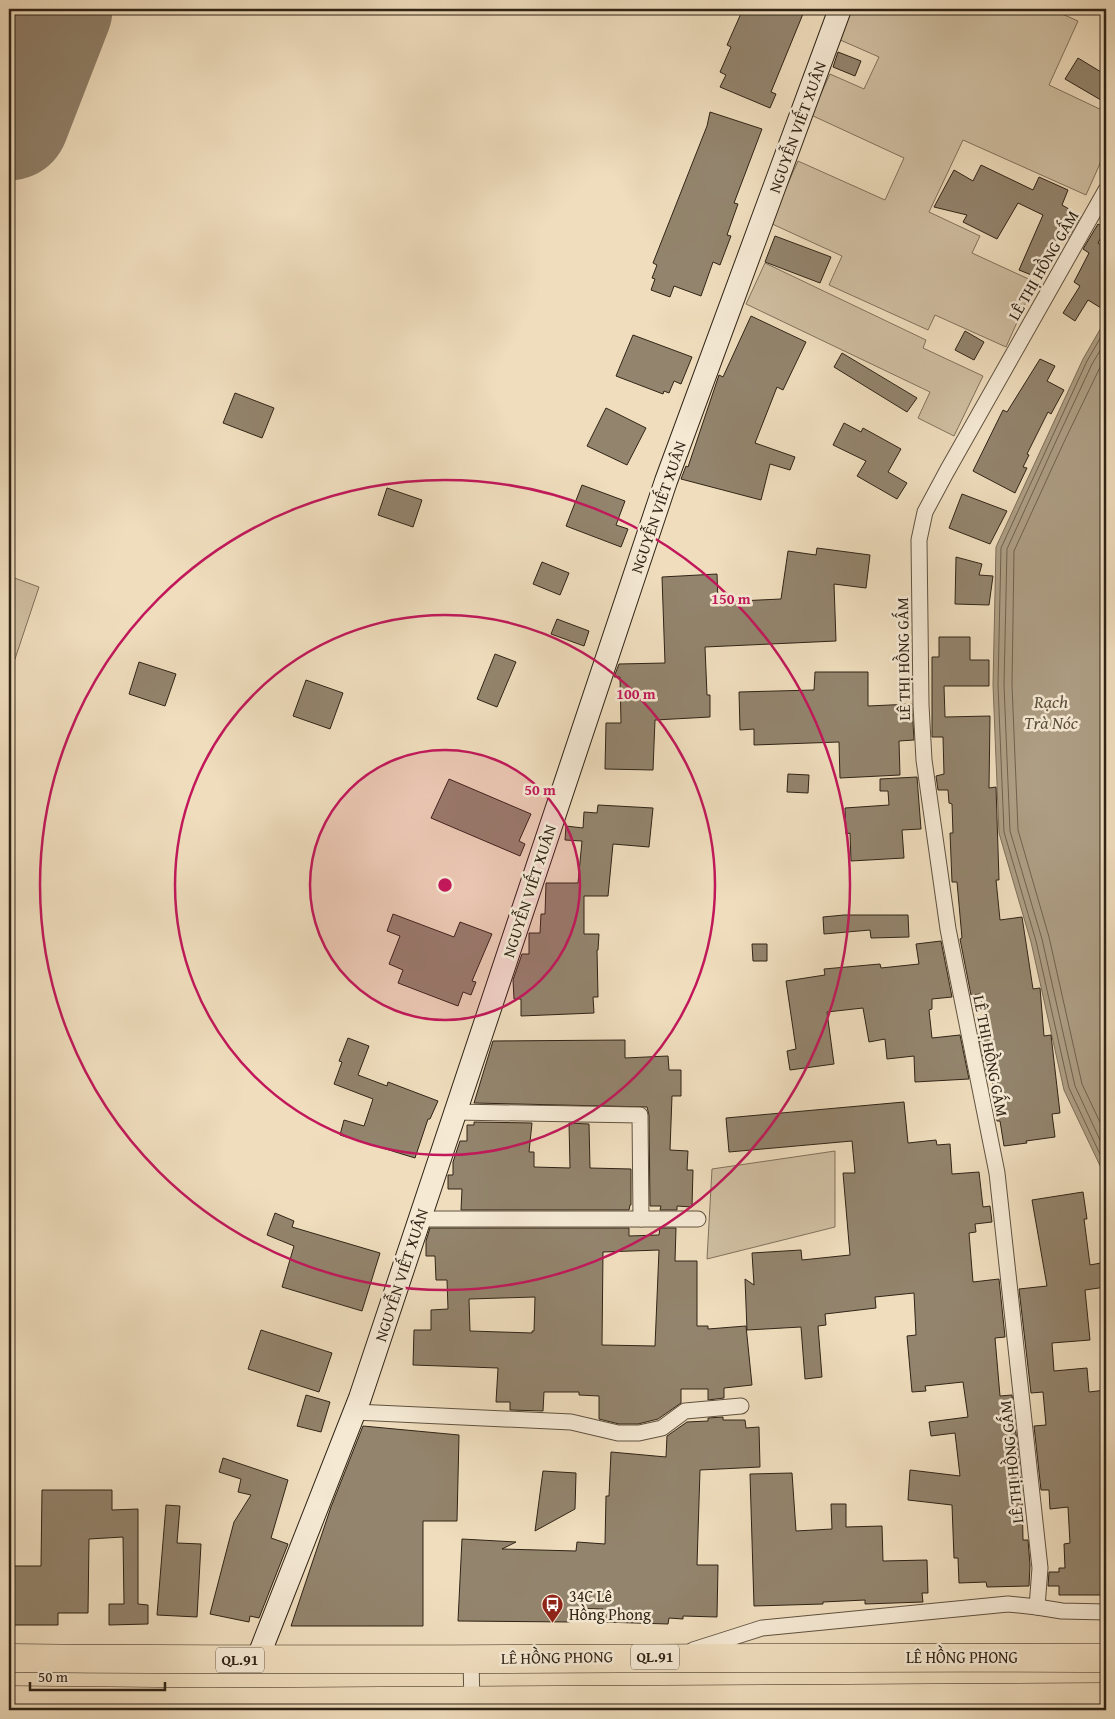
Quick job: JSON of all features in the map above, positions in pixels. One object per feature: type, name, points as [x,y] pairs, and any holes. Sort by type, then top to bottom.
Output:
[{"type":"highway","name":"LÊ HỒNG PHONG","points":[[9,1658],[257,1660],[840,1656],[1106,1658]]},
{"type":"highway","points":[[203,1660],[205,1702]]},
{"type":"highway","points":[[9,1700],[100,1706],[205,1702],[472,1705],[796,1704],[845,1697],[1106,1697]]},
{"type":"street","name":"NGUYỄN VIẾT XUÂN","points":[[257,1660],[354,1412],[666,481],[840,9]]},
{"type":"street","name":"LÊ THỊ HỒNG GẤM","points":[[1037,1607],[1040,1568],[997,1173],[948,929],[924,760],[921,704],[919,540],[925,512],[1106,190]]},
{"type":"street","points":[[455,1112],[640,1116],[641,1219]]},
{"type":"street","points":[[420,1218],[698,1220]]},
{"type":"street","points":[[354,1412],[571,1422],[618,1433],[639,1433],[662,1428],[685,1411],[741,1406]]},
{"type":"street","points":[[674,1656],[762,1628],[1008,1604],[1062,1611],[1106,1612]]},
{"type":"street","points":[[471,1658],[472,1705]]},
{"type":"shaded area","points":[[852,9],[1051,9],[1078,21],[1049,85],[1106,112],[1106,150],[1086,195],[963,140],[929,212],[980,236],[972,253],[1035,282],[1006,347],[935,315],[928,330],[829,285],[842,256],[770,223],[798,161],[885,200],[904,158],[811,115],[830,74],[864,89],[879,57],[838,39]]},
{"type":"shaded area","points":[[765,263],[926,340],[923,348],[983,376],[954,436],[918,418],[930,392],[746,304]]},
{"type":"shaded area","points":[[9,576],[39,587],[9,677]]},
{"type":"shaded area","points":[[835,1151],[835,1227],[707,1259],[712,1169]]},
{"type":"water","name":"Rạch Trà Nóc","points":[[1106,319],[1106,1185],[1104,1174],[1064,1090],[1031,942],[999,833],[993,685],[996,547],[1083,359]]},
{"type":"building","points":[[743,9],[805,9],[771,92],[776,94],[770,108],[720,87],[726,75],[720,72],[731,47],[727,45]]},
{"type":"building","points":[[838,52],[861,61],[855,76],[833,67]]},
{"type":"building","points":[[1078,58],[1106,75],[1106,103],[1065,79]]},
{"type":"building","points":[[710,112],[762,129],[734,203],[738,204],[727,235],[731,236],[720,265],[713,262],[701,296],[674,286],[670,297],[651,290],[655,279],[652,278],[657,265],[653,263],[707,126]]},
{"type":"building","points":[[981,165],[1033,190],[1039,177],[1068,190],[1062,205],[1081,216],[1067,240],[1062,237],[1039,278],[1019,270],[1043,215],[1018,203],[997,239],[963,222],[967,215],[934,207],[954,170],[973,181]]},
{"type":"building","points":[[1098,224],[1106,228],[1098,243],[1106,248],[1106,311],[1088,300],[1075,321],[1063,313],[1080,286],[1074,282],[1089,253],[1083,249]]},
{"type":"building","points":[[775,236],[831,257],[820,283],[765,262]]},
{"type":"building","points":[[751,316],[806,342],[783,390],[777,387],[755,443],[795,457],[790,470],[770,464],[761,500],[681,479],[686,466],[688,467],[719,375],[723,377]]},
{"type":"building","points":[[965,331],[984,342],[974,360],[955,350]]},
{"type":"building","points":[[633,335],[692,357],[681,384],[674,381],[669,393],[664,391],[663,394],[616,376]]},
{"type":"building","points":[[842,353],[917,398],[907,412],[834,367]]},
{"type":"building","points":[[1040,359],[1055,366],[1047,381],[1064,390],[1051,414],[1048,412],[1027,454],[1029,455],[1023,467],[1027,468],[1015,493],[973,471],[1003,410],[1007,412]]},
{"type":"building","points":[[235,393],[274,408],[262,438],[223,423]]},
{"type":"building","points":[[606,408],[646,428],[627,465],[587,446]]},
{"type":"building","points":[[844,423],[861,432],[863,428],[901,449],[888,472],[907,483],[897,499],[857,476],[866,461],[833,445]]},
{"type":"building","points":[[582,485],[625,501],[616,525],[628,529],[621,547],[566,526]]},
{"type":"building","points":[[387,488],[422,500],[413,527],[378,515]]},
{"type":"building","points":[[962,494],[1007,511],[990,544],[949,528]]},
{"type":"building","points":[[817,548],[870,555],[866,588],[834,584],[836,641],[705,647],[707,695],[710,695],[710,717],[655,720],[653,770],[605,769],[606,723],[621,723],[620,677],[614,677],[619,664],[665,663],[662,577],[717,574],[718,602],[781,599],[788,551],[816,555]]},
{"type":"building","points":[[956,557],[982,564],[979,575],[993,576],[989,605],[955,604]]},
{"type":"building","points":[[542,562],[569,573],[560,595],[533,584]]},
{"type":"building","points":[[557,619],[589,631],[584,646],[551,634]]},
{"type":"building","points":[[939,637],[970,637],[970,660],[989,660],[989,686],[944,686],[945,717],[990,716],[989,788],[996,787],[999,880],[996,880],[1000,920],[1022,917],[1033,989],[1040,988],[1044,1036],[1051,1035],[1060,1113],[1052,1114],[1055,1137],[1026,1141],[1027,1143],[1004,1146],[1000,1121],[997,1121],[992,1077],[987,1078],[978,1033],[986,1032],[981,994],[971,995],[960,939],[962,938],[957,882],[952,882],[950,833],[953,833],[952,804],[949,803],[948,790],[938,790],[936,776],[944,774],[943,737],[932,737],[932,657],[939,657]]},
{"type":"building","points":[[495,654],[516,662],[497,707],[477,699]]},
{"type":"building","points":[[139,662],[176,674],[165,706],[129,694]]},
{"type":"building","points":[[815,672],[868,672],[868,706],[912,704],[914,740],[899,741],[900,775],[840,778],[839,742],[754,745],[754,729],[740,730],[739,692],[814,690]]},
{"type":"building","points":[[306,680],[343,693],[330,729],[293,716]]},
{"type":"building","points":[[788,774],[809,775],[808,793],[787,792]]},
{"type":"building","points":[[917,777],[921,829],[902,830],[904,858],[851,861],[850,833],[846,834],[845,808],[889,805],[888,791],[880,791],[880,779]]},
{"type":"building","points":[[449,779],[531,814],[519,841],[525,844],[520,856],[431,818]]},
{"type":"building","points":[[598,805],[653,808],[649,847],[613,844],[608,896],[584,896],[584,934],[599,934],[597,950],[598,997],[593,997],[594,1013],[521,1016],[521,999],[514,999],[513,980],[522,954],[529,954],[529,933],[540,933],[541,914],[545,914],[546,883],[578,883],[582,841],[565,840],[566,826],[583,828],[584,812],[597,813]]},
{"type":"building","points":[[393,914],[454,937],[460,922],[492,934],[472,981],[476,982],[471,995],[463,992],[458,1006],[398,983],[403,970],[389,964],[400,936],[387,931]]},
{"type":"building","points":[[844,915],[908,915],[909,937],[871,938],[870,930],[824,934],[823,917]]},
{"type":"building","points":[[941,941],[952,997],[932,999],[932,1009],[929,1010],[932,1038],[960,1035],[969,1079],[915,1082],[914,1056],[887,1059],[885,1039],[869,1042],[863,1008],[827,1012],[834,1064],[790,1070],[787,1051],[796,1049],[786,981],[825,975],[824,969],[880,964],[881,968],[919,964],[916,944]]},
{"type":"building","points":[[752,944],[767,944],[767,961],[753,961]]},
{"type":"building","points":[[348,1038],[369,1046],[358,1075],[387,1086],[388,1082],[438,1101],[430,1119],[428,1119],[415,1158],[340,1135],[344,1120],[364,1126],[373,1099],[334,1084],[342,1062],[339,1061]]},
{"type":"building","points":[[625,1040],[625,1058],[668,1056],[669,1070],[681,1070],[681,1096],[672,1096],[670,1150],[688,1151],[687,1170],[693,1170],[692,1207],[677,1206],[677,1210],[660,1210],[661,1206],[650,1206],[649,1115],[647,1107],[474,1103],[493,1041]]},
{"type":"building","points":[[904,1102],[908,1143],[936,1140],[937,1145],[950,1144],[952,1174],[979,1172],[983,1207],[990,1206],[992,1222],[975,1224],[976,1232],[969,1233],[973,1282],[999,1279],[1005,1337],[995,1338],[1000,1396],[1012,1395],[1022,1491],[1023,1540],[1028,1540],[1029,1586],[987,1587],[986,1582],[959,1583],[958,1558],[954,1558],[952,1505],[908,1500],[910,1470],[960,1476],[955,1433],[931,1436],[929,1422],[968,1417],[963,1382],[925,1386],[926,1391],[912,1392],[907,1336],[916,1335],[914,1293],[875,1297],[876,1308],[825,1314],[826,1325],[818,1326],[822,1377],[805,1379],[801,1327],[747,1330],[745,1279],[754,1285],[752,1253],[801,1250],[802,1260],[850,1255],[843,1173],[855,1173],[852,1141],[729,1152],[726,1118]]},
{"type":"building","points":[[474,1122],[532,1123],[529,1152],[534,1152],[534,1167],[570,1168],[569,1123],[589,1124],[590,1168],[631,1169],[631,1205],[629,1210],[461,1210],[462,1189],[448,1189],[448,1175],[453,1175],[453,1162],[460,1141],[467,1141],[467,1125],[474,1125]]},
{"type":"building","points":[[1083,1192],[1087,1219],[1084,1219],[1090,1265],[1106,1262],[1106,1287],[1085,1290],[1090,1340],[1052,1343],[1054,1371],[1087,1368],[1089,1392],[1106,1390],[1106,1563],[1104,1563],[1104,1595],[1059,1595],[1059,1586],[1048,1586],[1049,1572],[1059,1572],[1059,1568],[1065,1568],[1064,1544],[1070,1543],[1068,1507],[1050,1509],[1049,1490],[1041,1490],[1034,1426],[1046,1425],[1043,1392],[1031,1393],[1019,1289],[1047,1286],[1032,1200]]},
{"type":"building","points":[[275,1213],[294,1221],[292,1227],[380,1253],[362,1311],[282,1287],[294,1246],[267,1235]]},
{"type":"building","points":[[430,1228],[629,1228],[629,1236],[659,1235],[660,1228],[676,1228],[675,1261],[697,1261],[697,1326],[708,1326],[708,1329],[746,1326],[752,1385],[724,1388],[724,1398],[708,1400],[708,1389],[681,1389],[681,1403],[658,1419],[638,1424],[619,1424],[599,1419],[599,1396],[579,1395],[579,1392],[544,1392],[543,1411],[510,1410],[510,1402],[496,1402],[498,1368],[413,1365],[414,1330],[431,1330],[431,1310],[448,1309],[447,1280],[436,1280],[435,1256],[426,1256],[426,1241]],"holes":[[[659,1250],[655,1346],[602,1345],[603,1252]],[[535,1297],[534,1331],[532,1333],[470,1331],[469,1299]]]},
{"type":"building","points":[[261,1330],[332,1353],[319,1392],[248,1369]]},
{"type":"building","points":[[306,1395],[330,1402],[321,1432],[297,1426]]},
{"type":"building","points":[[723,1417],[723,1420],[745,1420],[746,1428],[759,1427],[760,1467],[700,1470],[697,1565],[718,1565],[717,1617],[683,1616],[683,1619],[669,1618],[668,1624],[603,1622],[603,1609],[571,1608],[570,1622],[458,1621],[462,1539],[516,1542],[502,1549],[576,1551],[577,1542],[605,1544],[606,1496],[609,1496],[611,1452],[666,1457],[667,1436],[687,1422],[708,1421],[708,1418]]},
{"type":"building","points":[[363,1426],[459,1435],[457,1521],[423,1521],[423,1626],[291,1626],[331,1507]]},
{"type":"building","points":[[223,1458],[288,1480],[271,1538],[288,1544],[259,1618],[250,1616],[249,1622],[210,1614],[234,1522],[251,1495],[238,1492],[241,1479],[219,1472]]},
{"type":"building","points":[[543,1471],[576,1473],[575,1509],[535,1531]]},
{"type":"building","points":[[792,1473],[796,1531],[832,1529],[831,1504],[846,1504],[846,1527],[882,1526],[883,1561],[927,1560],[928,1593],[922,1593],[923,1602],[865,1604],[865,1600],[823,1602],[823,1604],[754,1606],[750,1474]]},
{"type":"building","points":[[42,1490],[112,1490],[112,1510],[138,1509],[138,1604],[148,1605],[148,1624],[109,1625],[109,1604],[124,1604],[123,1537],[89,1539],[88,1613],[58,1613],[58,1625],[9,1625],[9,1566],[41,1566]]},
{"type":"building","points":[[166,1505],[180,1506],[177,1543],[201,1544],[197,1617],[157,1615]]},
{"type":"taxiway","points":[[9,16],[20,9]]},
{"type":"runway","points":[[9,120],[52,9]]},
{"type":"place","name":"34C Lê Hồng Phong","points":[[553,1624]]}]
